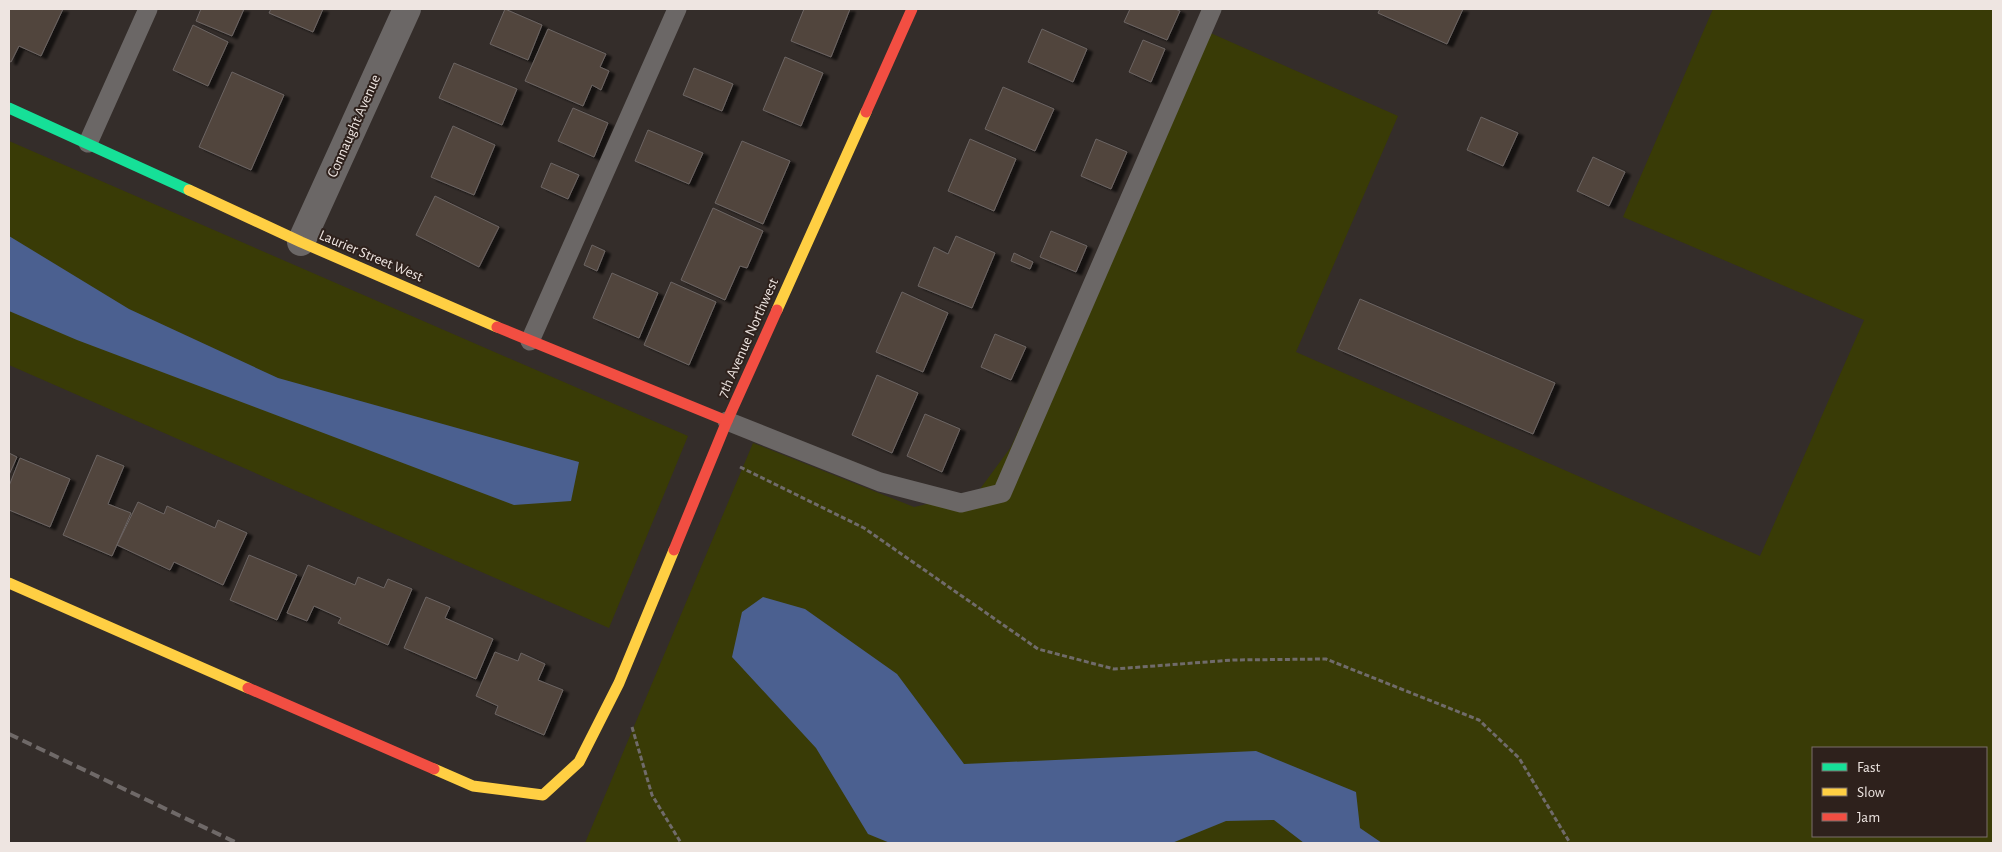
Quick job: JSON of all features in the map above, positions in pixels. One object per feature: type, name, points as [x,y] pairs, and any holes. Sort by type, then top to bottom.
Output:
[{"type":"street","name":"Connaught Avenue","points":[[301,242],[407,9]]},
{"type":"street","name":"7th Avenue Northwest","points":[[9,583],[473,786],[543,795],[579,762],[619,683],[727,421],[912,9]]},
{"type":"street","name":"Laurier Street West","points":[[9,108],[301,242],[530,341],[727,421]]},
{"type":"lane","points":[[88,143],[148,9]]},
{"type":"lane","points":[[530,341],[678,9]]},
{"type":"lane","points":[[727,421],[880,482],[952,501],[961,503],[1002,493],[1212,9]]},
{"type":"path","points":[[714,454],[864,528],[1038,649],[1114,669],[1233,660],[1326,659],[1478,720],[1519,758],[1570,843]]},
{"type":"path","points":[[619,683],[652,795],[680,843]]},
{"type":"shaded area","points":[[1713,9],[1993,9],[1993,843],[585,843],[753,443],[914,507],[977,493],[1011,447],[1197,27],[1398,116],[1296,352],[1760,556],[1864,320],[1623,217]]},
{"type":"shaded area","points":[[9,141],[688,436],[609,628],[9,365]]},
{"type":"water","points":[[9,236],[129,309],[278,378],[579,462],[571,501],[514,505],[77,340],[9,311]]},
{"type":"water","points":[[763,597],[805,609],[897,674],[964,764],[1256,751],[1356,792],[1360,828],[1382,843],[1304,843],[1274,820],[1226,821],[1172,843],[890,843],[868,834],[816,748],[732,657],[742,612]]},
{"type":"building","points":[[9,9],[63,9],[41,56],[19,46],[11,62],[9,61]]},
{"type":"building","points":[[201,9],[244,9],[232,36],[196,21]]},
{"type":"building","points":[[271,9],[323,9],[313,32],[269,13]]},
{"type":"building","points":[[505,9],[542,25],[528,60],[490,44]]},
{"type":"building","points":[[804,9],[850,9],[831,57],[791,41]]},
{"type":"building","points":[[1130,9],[1175,9],[1180,11],[1167,40],[1124,22]]},
{"type":"building","points":[[1380,9],[1463,9],[1447,44],[1378,13]]},
{"type":"building","points":[[193,25],[228,42],[208,86],[173,70]]},
{"type":"building","points":[[548,29],[606,54],[600,67],[609,71],[601,90],[592,85],[583,106],[525,81]]},
{"type":"building","points":[[1042,29],[1087,49],[1073,82],[1028,62]]},
{"type":"building","points":[[1143,40],[1165,49],[1151,82],[1129,72]]},
{"type":"building","points":[[785,57],[823,73],[801,126],[763,110]]},
{"type":"building","points":[[454,63],[517,89],[502,125],[439,98]]},
{"type":"building","points":[[694,68],[733,84],[722,111],[683,95]]},
{"type":"building","points":[[232,72],[284,95],[251,170],[199,147]]},
{"type":"building","points":[[1003,87],[1054,109],[1035,151],[985,129]]},
{"type":"building","points":[[573,108],[608,123],[594,157],[558,141]]},
{"type":"building","points":[[1481,117],[1518,133],[1503,166],[1467,150]]},
{"type":"building","points":[[453,126],[495,145],[474,195],[431,177]]},
{"type":"building","points":[[648,130],[703,153],[689,184],[635,161]]},
{"type":"building","points":[[970,139],[1016,159],[994,211],[948,191]]},
{"type":"building","points":[[1096,139],[1127,152],[1111,189],[1081,176]]},
{"type":"building","points":[[742,141],[790,161],[763,224],[715,203]]},
{"type":"building","points":[[1593,157],[1625,172],[1609,206],[1577,191]]},
{"type":"building","points":[[551,163],[579,175],[568,199],[541,187]]},
{"type":"building","points":[[435,196],[499,227],[479,267],[416,235]]},
{"type":"building","points":[[713,208],[763,231],[747,268],[740,266],[725,300],[681,280]]},
{"type":"building","points":[[1051,231],[1087,246],[1076,272],[1040,257]]},
{"type":"building","points":[[956,236],[995,253],[972,308],[918,286],[934,247],[948,254]]},
{"type":"building","points":[[592,245],[605,251],[597,271],[584,265]]},
{"type":"building","points":[[1014,253],[1033,262],[1030,269],[1011,261]]},
{"type":"building","points":[[612,273],[658,293],[639,338],[593,318]]},
{"type":"building","points":[[671,282],[716,302],[689,365],[644,345]]},
{"type":"building","points":[[902,292],[948,313],[923,372],[876,352]]},
{"type":"building","points":[[1360,299],[1555,383],[1533,434],[1338,349]]},
{"type":"building","points":[[995,334],[1026,347],[1011,380],[981,367]]},
{"type":"building","points":[[877,375],[918,393],[892,453],[852,435]]},
{"type":"building","points":[[925,414],[960,429],[942,472],[907,456]]},
{"type":"building","points":[[9,453],[17,457],[9,475]]},
{"type":"building","points":[[97,455],[124,466],[108,504],[131,513],[112,556],[63,535]]},
{"type":"building","points":[[20,458],[70,479],[50,527],[9,510],[9,486]]},
{"type":"building","points":[[138,502],[164,514],[167,506],[215,528],[218,520],[247,533],[223,585],[174,562],[170,570],[117,545]]},
{"type":"building","points":[[249,555],[297,575],[277,620],[230,600]]},
{"type":"building","points":[[308,565],[355,585],[358,577],[384,588],[388,579],[412,589],[388,645],[338,623],[341,618],[314,606],[307,621],[287,613]]},
{"type":"building","points":[[426,597],[450,607],[445,618],[493,639],[476,679],[404,648]]},
{"type":"building","points":[[495,652],[518,661],[521,653],[545,664],[538,680],[563,690],[544,735],[495,714],[498,706],[476,696]]},
{"type":"railway","points":[[9,734],[237,843]]},
{"type":"traffic: fast","points":[[9,108],[189,190]]},
{"type":"traffic: slow","points":[[777,310],[866,112]]},
{"type":"traffic: slow","points":[[189,190],[301,242],[497,327]]},
{"type":"traffic: slow","points":[[434,769],[473,786],[543,795],[579,762],[619,683],[674,550]]},
{"type":"traffic: slow","points":[[9,583],[248,688]]},
{"type":"traffic: jam","points":[[866,112],[912,9]]},
{"type":"traffic: jam","points":[[674,550],[727,421],[777,310]]},
{"type":"traffic: jam","points":[[497,327],[727,421]]},
{"type":"traffic: jam","points":[[248,688],[434,769]]}]
